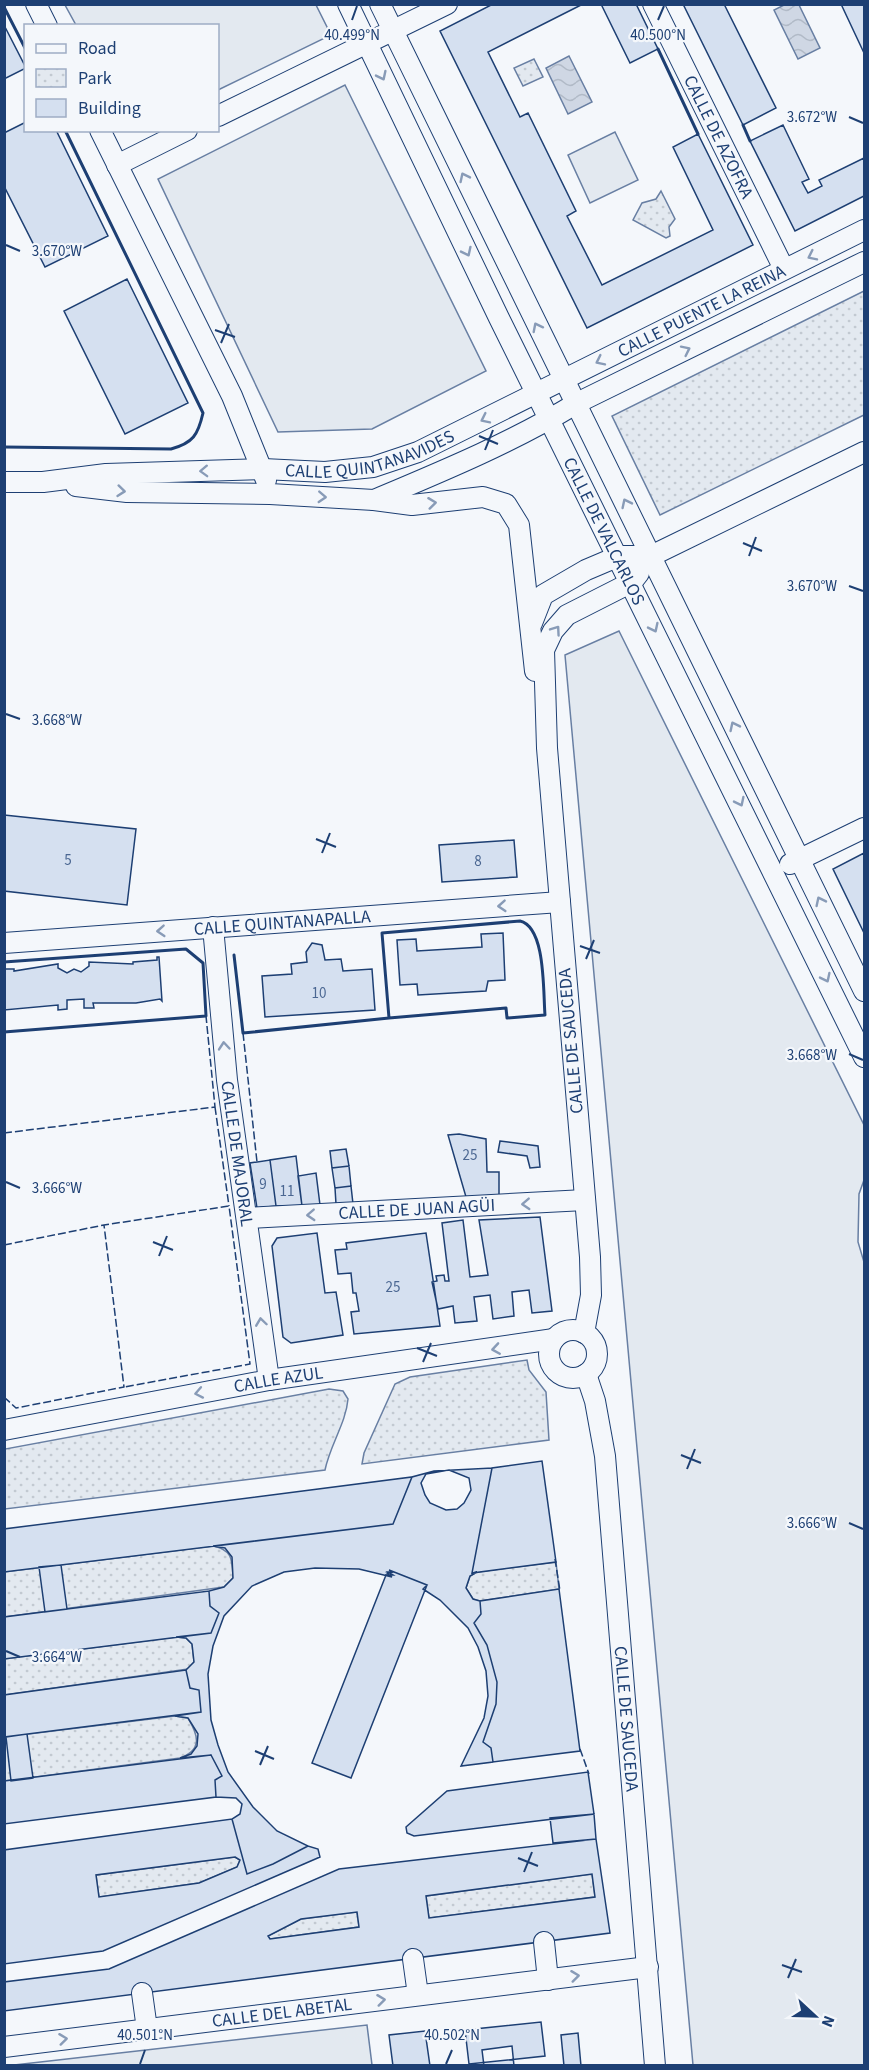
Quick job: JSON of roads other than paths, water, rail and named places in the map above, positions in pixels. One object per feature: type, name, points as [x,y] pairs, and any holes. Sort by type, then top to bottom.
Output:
[{"type":"street","points":[[36,4],[46,24]]},
{"type":"street","name":"CALLE DE VALCARLOS","points":[[348,4],[864,1057]]},
{"type":"street","name":"CALLE DE VALCARLOS","points":[[380,4],[864,991]]},
{"type":"street","points":[[219,116],[447,4]]},
{"type":"street","name":"CALLE DE AZOFRA","points":[[653,4],[784,269]]},
{"type":"street","points":[[101,132],[232,396],[263,468]]},
{"type":"street","points":[[117,165],[183,132]]},
{"type":"street","name":"CALLE PUENTE LA REINA","points":[[537,393],[864,230]]},
{"type":"street","name":"CALLE PUENTE LA REINA","points":[[551,419],[577,403],[864,262]]},
{"type":"street","name":"CALLE QUINTANAVIDES","points":[[43,482],[106,474],[263,468],[325,472],[373,467],[418,452],[537,393]]},
{"type":"street","name":"CALLE QUINTANAVIDES","points":[[4,482],[43,482],[127,492],[270,494],[374,500],[445,470],[551,419]]},
{"type":"street","points":[[619,556],[651,556],[864,452]]},
{"type":"street","name":"CALLE QUINTANAVIDES","points":[[263,468],[270,494]]},
{"type":"street","name":"CALLE DE SAUCEDA","points":[[374,500],[412,505],[483,497],[506,504],[519,525],[530,631],[547,748]]},
{"type":"street","name":"CALLE DE SAUCEDA","points":[[530,631],[536,609],[543,595],[619,556]]},
{"type":"street","points":[[632,582],[651,556]]},
{"type":"street","name":"CALLE DE SAUCEDA","points":[[585,1333],[591,1295],[547,748],[544,650],[554,631],[567,615],[632,582]]},
{"type":"street","points":[[774,871],[864,828]]},
{"type":"street","name":"CALLE QUINTANAPALLA","points":[[4,943],[560,902]]},
{"type":"street","name":"CALLE DE MAJORAL","points":[[213,927],[227,1080],[269,1380]]},
{"type":"street","name":"CALLE DE JUAN AGÜI","points":[[247,1218],[585,1200]]},
{"type":"street","points":[[573,1330],[585,1333],[596,1345],[597,1353],[596,1361],[586,1374],[573,1378],[555,1370],[549,1359],[554,1339],[562,1332],[573,1330]]},
{"type":"street","name":"CALLE AZUL","points":[[4,1430],[269,1380],[554,1339]]},
{"type":"street","name":"CALLE DE SAUCEDA","points":[[586,1374],[595,1401],[605,1456],[655,2066]]},
{"type":"street","points":[[544,1942],[548,1980]]},
{"type":"street","points":[[413,1959],[418,1995]]},
{"type":"street","name":"CALLE DEL ABETAL","points":[[4,2047],[648,1968]]},
{"type":"street","points":[[142,1993],[147,2029]]},
{"type":"water","points":[[786,4],[799,5],[820,48],[798,59],[774,10]]},
{"type":"water","points":[[569,56],[592,102],[568,114],[546,68]]}]
